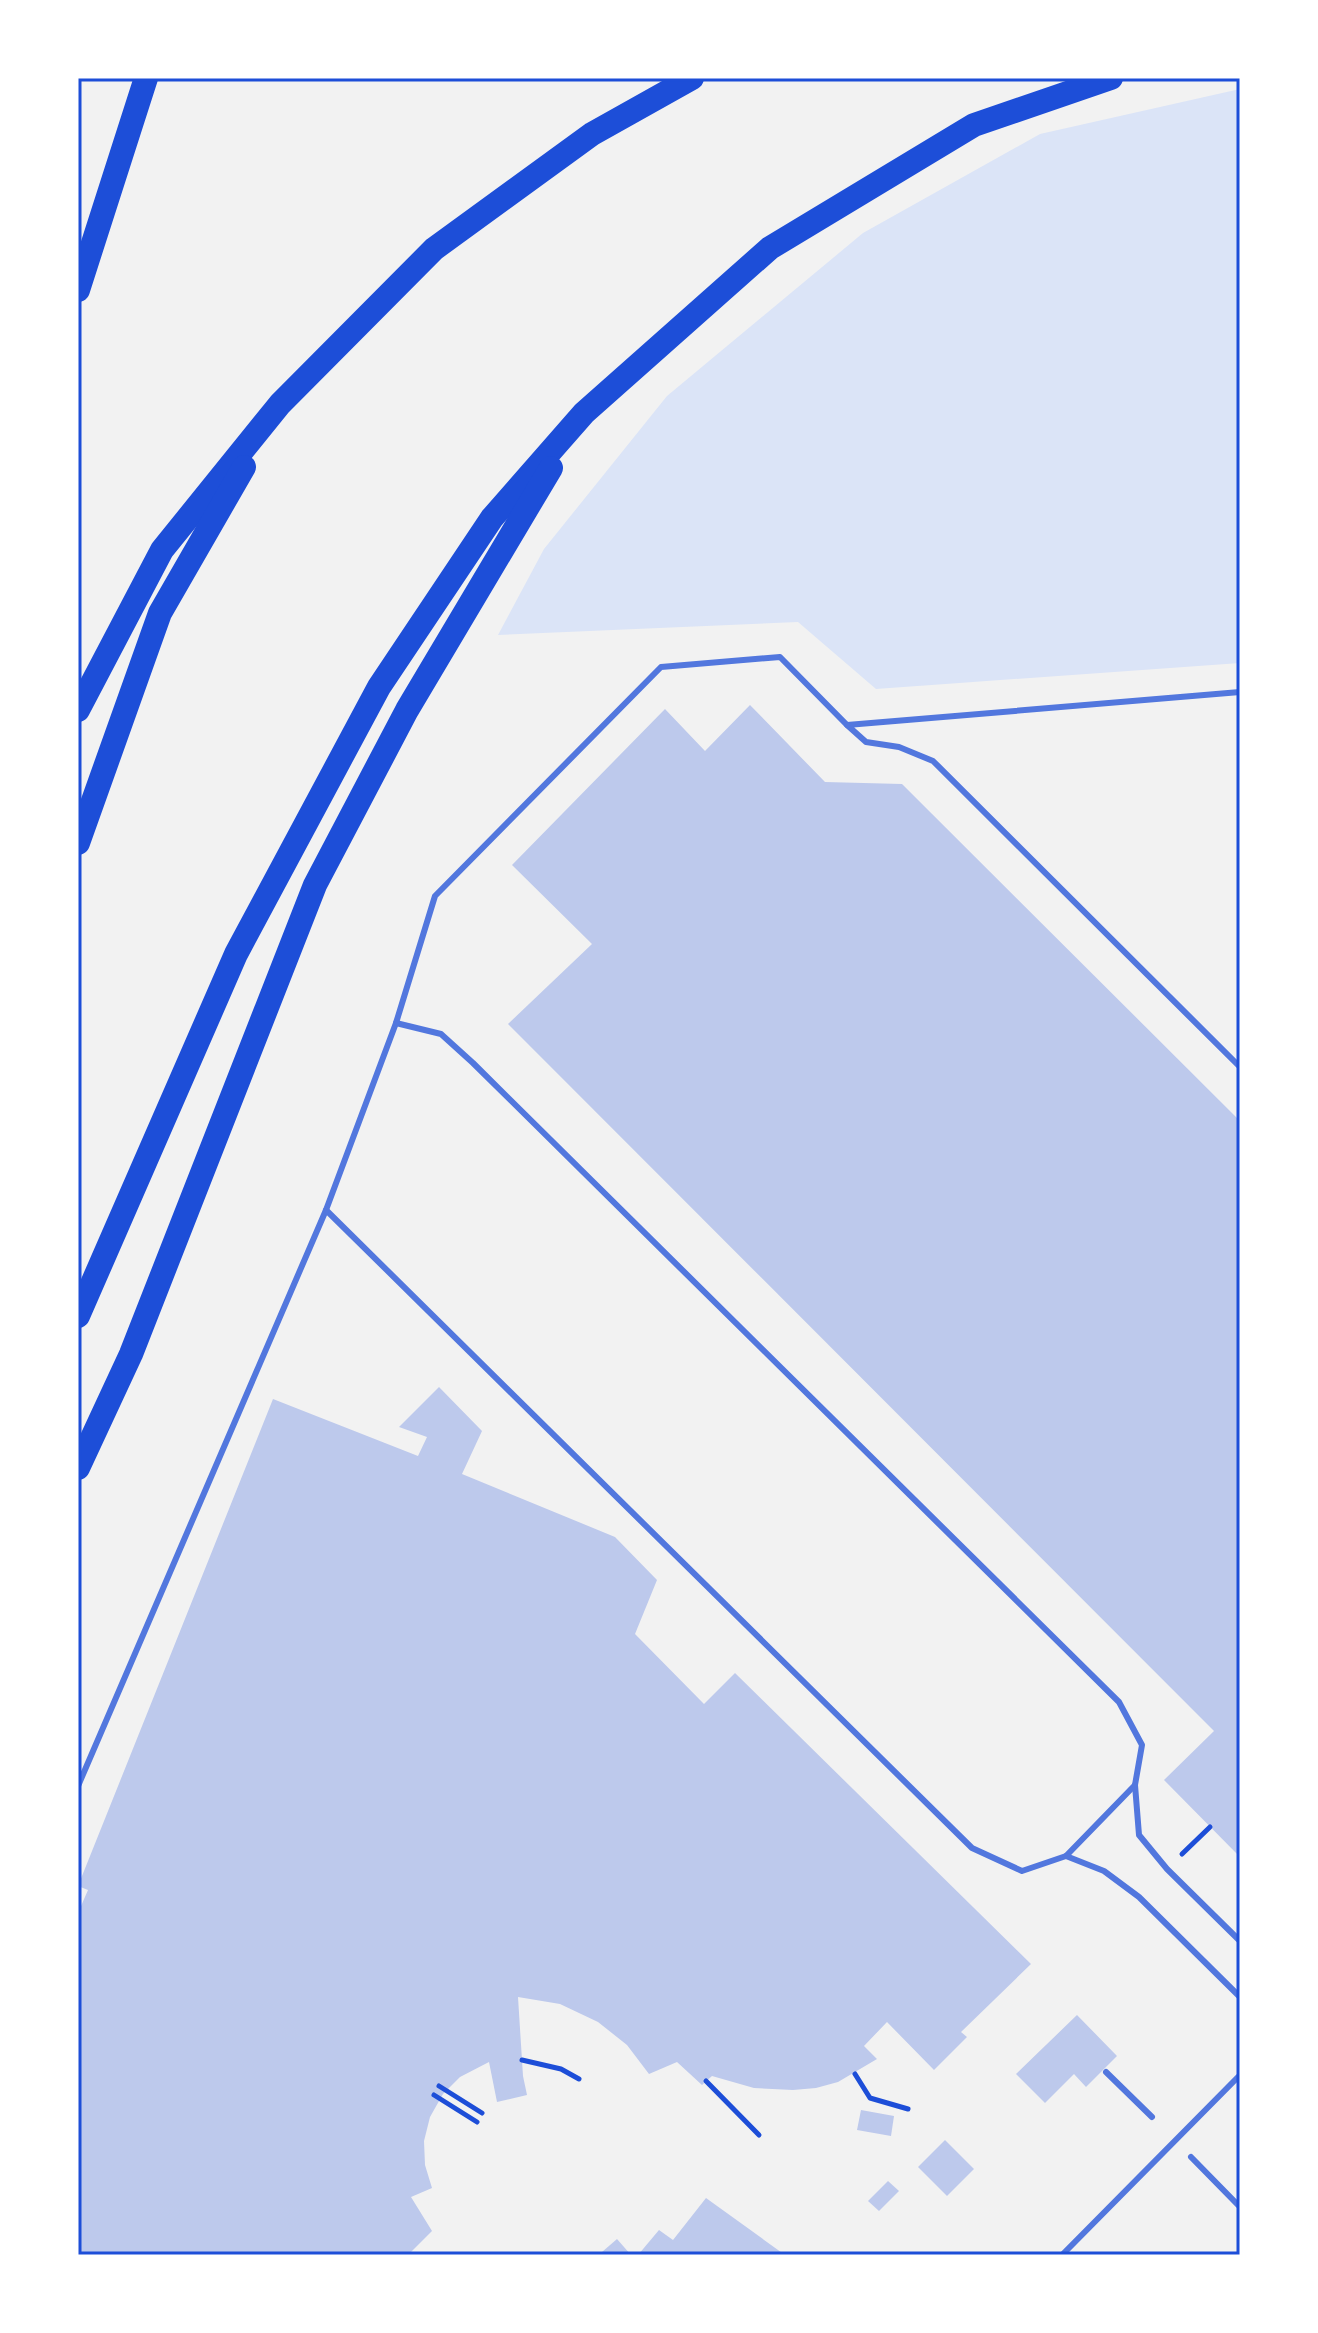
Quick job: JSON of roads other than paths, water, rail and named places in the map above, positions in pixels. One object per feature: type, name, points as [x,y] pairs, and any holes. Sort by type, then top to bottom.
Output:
[{"type":"highway","points":[[78,290],[146,78]]},
{"type":"highway","points":[[78,710],[162,550],[280,404],[434,249],[592,134],[692,78]]},
{"type":"highway","points":[[78,1316],[236,954],[379,687],[492,518],[584,413],[770,248],[974,125],[1111,78]]},
{"type":"highway","points":[[78,843],[160,613],[280,404]]},
{"type":"highway","points":[[78,1468],[131,1354],[315,885],[407,710],[584,413]]},
{"type":"lane","points":[[78,1786],[326,1210],[396,1023],[435,896],[661,667],[780,657],[866,742],[899,747],[933,761],[1240,1067]]},
{"type":"lane","points":[[847,725],[1240,692]]},
{"type":"lane","points":[[396,1023],[441,1034],[473,1063],[1119,1702],[1142,1745],[1135,1785],[1139,1835],[1167,1869],[1240,1941]]},
{"type":"lane","points":[[326,1210],[972,1848],[1022,1871],[1066,1856],[1135,1785]]},
{"type":"lane","points":[[1066,1856],[1104,1871],[1139,1897],[1240,1997]]},
{"type":"lane","points":[[1106,2072],[1152,2117]]},
{"type":"lane","points":[[1062,2255],[1240,2075]]},
{"type":"lane","points":[[1191,2157],[1240,2207]]}]
